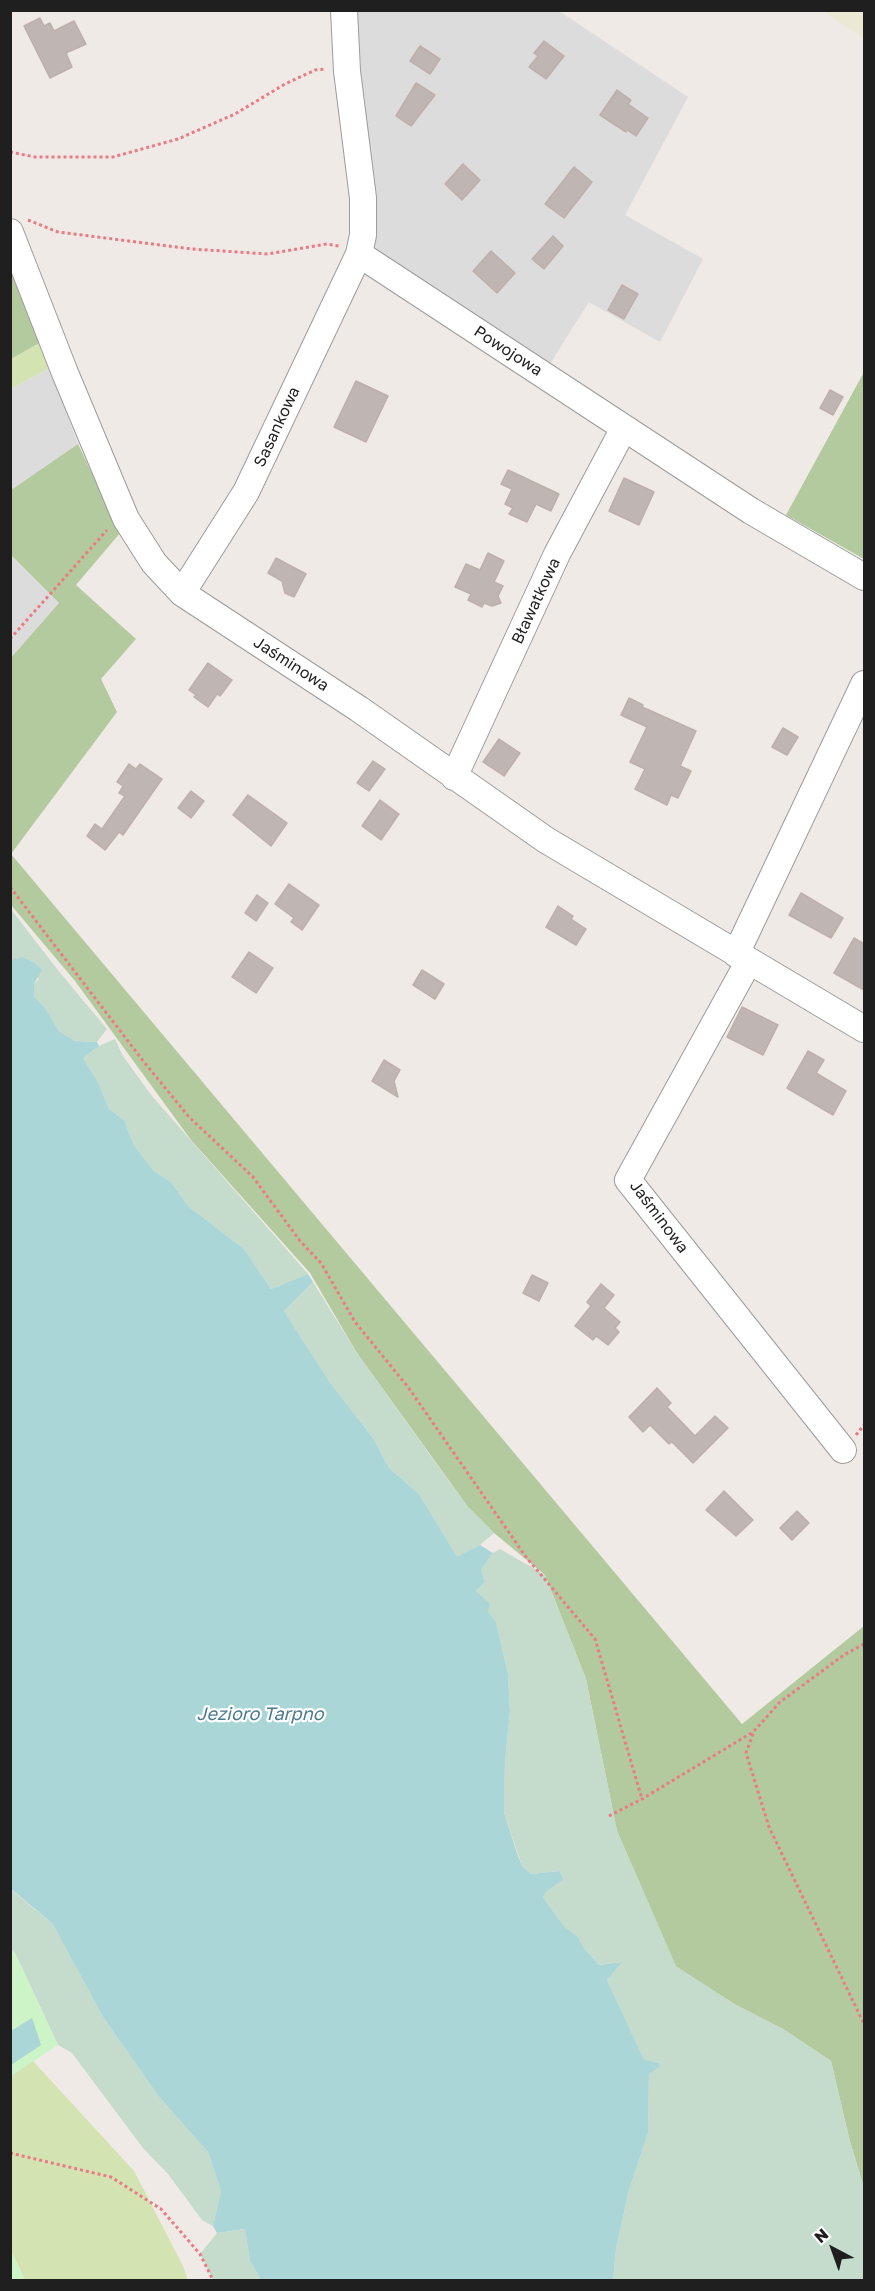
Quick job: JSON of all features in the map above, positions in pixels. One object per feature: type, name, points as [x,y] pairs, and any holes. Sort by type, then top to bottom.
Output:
[{"type":"street","points":[[344,10],[347,71],[363,198],[363,235],[359,254]]},
{"type":"street","name":"Jaśminowa","points":[[15,224],[65,373],[126,519],[154,563],[182,593],[359,708],[546,840],[864,1029]]},
{"type":"street","name":"Powojowa","points":[[359,254],[752,511],[864,577]]},
{"type":"street","name":"Sasankowa","points":[[182,593],[246,492],[359,254]]},
{"type":"street","name":"Bławatkowa","points":[[454,777],[557,554],[624,428]]},
{"type":"street","name":"Jaśminowa","points":[[843,1450],[627,1180],[743,957],[861,700]]},
{"type":"path","points":[[10,152],[35,157],[113,157],[178,139],[235,114],[285,84],[315,70],[336,68],[347,71]]},
{"type":"path","points":[[15,224],[58,232],[192,249],[268,254],[327,244],[349,247],[359,254]]},
{"type":"path","points":[[10,639],[113,523],[126,519]]},
{"type":"path","points":[[10,887],[189,1117],[253,1177],[300,1241],[321,1263],[355,1322],[408,1387],[526,1557],[595,1639],[642,1799]]},
{"type":"path","points":[[609,1816],[642,1799],[754,1731],[780,1702],[844,1655],[864,1644]]},
{"type":"path","points":[[754,1731],[746,1753],[769,1827],[864,2024]]},
{"type":"path","points":[[10,2153],[111,2177],[161,2209],[200,2254],[213,2280]]},
{"type":"shaded area","points":[[354,10],[559,11],[688,97],[625,215],[703,259],[660,342],[589,302],[548,367],[368,248],[364,131]]},
{"type":"shaded area","points":[[823,11],[864,11],[864,39]]},
{"type":"shaded area","points":[[50,368],[78,444],[11,490],[11,388]]},
{"type":"shaded area","points":[[11,555],[59,603],[11,659]]},
{"type":"green space","points":[[10,255],[41,342],[11,359],[10,359]]},
{"type":"green space","points":[[41,342],[50,368],[11,388],[11,359]]},
{"type":"green space","points":[[864,372],[864,559],[786,515]]},
{"type":"green space","points":[[78,444],[120,533],[76,585],[136,639],[101,679],[117,712],[11,854],[742,1724],[864,1626],[864,2188],[849,2138],[831,2061],[783,2029],[736,2005],[676,1967],[617,1831],[586,1679],[545,1575],[494,1533],[468,1507],[357,1353],[310,1273],[191,1140],[75,981],[11,905],[10,659],[59,603],[11,555],[11,490]]},
{"type":"green space","points":[[10,908],[107,1029],[97,1042],[75,1041],[59,1031],[45,1008],[34,996],[34,984],[39,979],[21,957],[11,961]]},
{"type":"green space","points":[[115,1039],[123,1056],[152,1096],[308,1274],[271,1289],[244,1249],[188,1206],[171,1182],[154,1171],[134,1145],[124,1120],[109,1109],[98,1082],[83,1058],[99,1046]]},
{"type":"green space","points":[[313,1282],[357,1353],[435,1462],[468,1507],[494,1533],[480,1545],[457,1558],[419,1494],[389,1468],[373,1438],[329,1381],[284,1311]]},
{"type":"green space","points":[[500,1549],[545,1575],[586,1679],[617,1831],[676,1966],[736,2005],[783,2029],[831,2061],[849,2138],[864,2188],[864,2280],[613,2280],[616,2249],[629,2190],[648,2133],[649,2074],[658,2063],[644,2061],[607,1980],[621,1962],[599,1965],[584,1948],[578,1937],[563,1925],[543,1897],[546,1892],[564,1879],[559,1871],[531,1874],[522,1866],[504,1812],[505,1761],[510,1711],[508,1674],[496,1622],[487,1612],[476,1591],[485,1582],[481,1570],[493,1553]]},
{"type":"green space","points":[[10,1889],[52,1923],[103,2017],[159,2097],[208,2152],[221,2191],[213,2226],[202,2220],[168,2174],[143,2148],[72,2053],[58,2045],[15,1953],[11,1949]]},
{"type":"green space","points":[[10,1949],[15,1953],[58,2045],[11,2076]]},
{"type":"green space","points":[[33,2061],[134,2171],[188,2280],[25,2280],[11,2251],[11,2076]]},
{"type":"green space","points":[[245,2229],[250,2261],[261,2280],[213,2280],[200,2254],[217,2233]]},
{"type":"green space","points":[[11,2251],[25,2280],[11,2280]]},
{"type":"water","name":"Jezioro Tarpno","points":[[21,957],[32,961],[42,970],[34,984],[34,996],[45,1008],[59,1031],[75,1041],[97,1042],[99,1046],[83,1058],[98,1082],[109,1109],[124,1120],[134,1145],[154,1171],[171,1182],[188,1206],[244,1249],[271,1289],[308,1274],[313,1282],[284,1311],[329,1381],[373,1438],[389,1468],[419,1494],[457,1557],[480,1545],[493,1553],[481,1570],[485,1582],[476,1591],[490,1604],[488,1612],[496,1622],[508,1674],[510,1711],[505,1761],[504,1812],[517,1853],[522,1866],[531,1874],[559,1871],[564,1879],[546,1892],[543,1897],[563,1925],[578,1937],[584,1948],[599,1965],[622,1962],[607,1980],[644,2060],[658,2063],[660,2066],[649,2074],[648,2133],[629,2190],[616,2249],[613,2280],[261,2280],[250,2261],[245,2229],[217,2233],[213,2226],[221,2191],[208,2152],[159,2097],[103,2017],[52,1923],[11,1889],[10,961]]},
{"type":"water","points":[[32,2018],[41,2045],[11,2065],[11,2031]]},
{"type":"building","points":[[40,18],[44,26],[50,23],[54,31],[74,21],[86,44],[66,53],[72,67],[50,78],[24,26]]},
{"type":"building","points":[[544,41],[564,56],[546,79],[529,67],[538,56],[534,53]]},
{"type":"building","points":[[420,46],[440,59],[430,74],[410,61]]},
{"type":"building","points":[[416,83],[435,95],[411,126],[396,116]]},
{"type":"building","points":[[617,90],[631,100],[628,104],[648,118],[636,136],[600,115]]},
{"type":"building","points":[[463,164],[480,180],[462,200],[445,184]]},
{"type":"building","points":[[574,167],[592,182],[564,218],[545,204]]},
{"type":"building","points":[[553,236],[563,246],[544,269],[532,259]]},
{"type":"building","points":[[491,251],[515,273],[497,293],[473,271]]},
{"type":"building","points":[[622,285],[638,294],[624,319],[608,310]]},
{"type":"building","points":[[356,381],[388,396],[366,442],[334,427]]},
{"type":"building","points":[[830,390],[843,397],[833,415],[820,408]]},
{"type":"building","points":[[508,470],[559,494],[551,511],[536,504],[527,522],[509,514],[513,508],[505,504],[512,489],[501,484]]},
{"type":"building","points":[[624,478],[654,492],[639,525],[609,511]]},
{"type":"building","points":[[488,553],[504,561],[494,582],[503,586],[498,596],[501,603],[492,606],[484,603],[482,607],[468,600],[471,594],[455,587],[466,564],[480,570]]},
{"type":"building","points":[[276,558],[306,574],[294,597],[285,593],[282,581],[268,573]]},
{"type":"building","points":[[208,663],[232,680],[220,696],[217,694],[208,707],[194,697],[196,695],[189,690]]},
{"type":"building","points":[[629,698],[643,705],[642,707],[696,731],[680,766],[691,771],[678,798],[671,795],[667,805],[635,789],[645,769],[630,762],[647,727],[621,715]]},
{"type":"building","points":[[783,728],[798,737],[787,755],[772,747]]},
{"type":"building","points":[[499,739],[520,753],[504,776],[483,762]]},
{"type":"building","points":[[373,761],[385,769],[369,791],[357,783]]},
{"type":"building","points":[[129,764],[136,769],[140,764],[162,779],[123,835],[119,832],[105,850],[87,836],[95,824],[102,829],[125,796],[119,793],[123,786],[117,782]]},
{"type":"building","points":[[191,791],[204,801],[191,818],[178,808]]},
{"type":"building","points":[[248,795],[287,823],[271,846],[233,815]]},
{"type":"building","points":[[380,800],[399,814],[381,840],[362,826]]},
{"type":"building","points":[[289,884],[319,905],[302,930],[291,922],[294,918],[275,904]]},
{"type":"building","points":[[801,893],[843,918],[831,938],[789,915]]},
{"type":"building","points":[[257,895],[268,903],[256,921],[245,913]]},
{"type":"building","points":[[558,906],[586,929],[576,945],[546,927]]},
{"type":"building","points":[[854,938],[864,944],[864,990],[834,973]]},
{"type":"building","points":[[249,952],[273,968],[256,993],[232,977]]},
{"type":"building","points":[[422,970],[444,984],[435,999],[413,985]]},
{"type":"building","points":[[742,1007],[778,1025],[763,1055],[727,1037]]},
{"type":"building","points":[[808,1051],[824,1060],[816,1073],[846,1091],[833,1115],[787,1088]]},
{"type":"building","points":[[384,1060],[400,1070],[394,1081],[398,1097],[372,1081]]},
{"type":"building","points":[[532,1275],[548,1283],[539,1301],[523,1293]]},
{"type":"building","points":[[601,1284],[614,1295],[604,1308],[620,1322],[615,1328],[619,1332],[608,1345],[596,1336],[593,1340],[575,1326],[591,1306],[587,1302]]},
{"type":"building","points":[[657,1388],[671,1403],[667,1407],[695,1436],[715,1416],[728,1428],[693,1463],[672,1442],[669,1444],[650,1425],[643,1432],[629,1417]]},
{"type":"building","points":[[724,1491],[753,1520],[736,1536],[706,1510]]},
{"type":"building","points":[[797,1511],[809,1523],[792,1540],[780,1528]]}]
